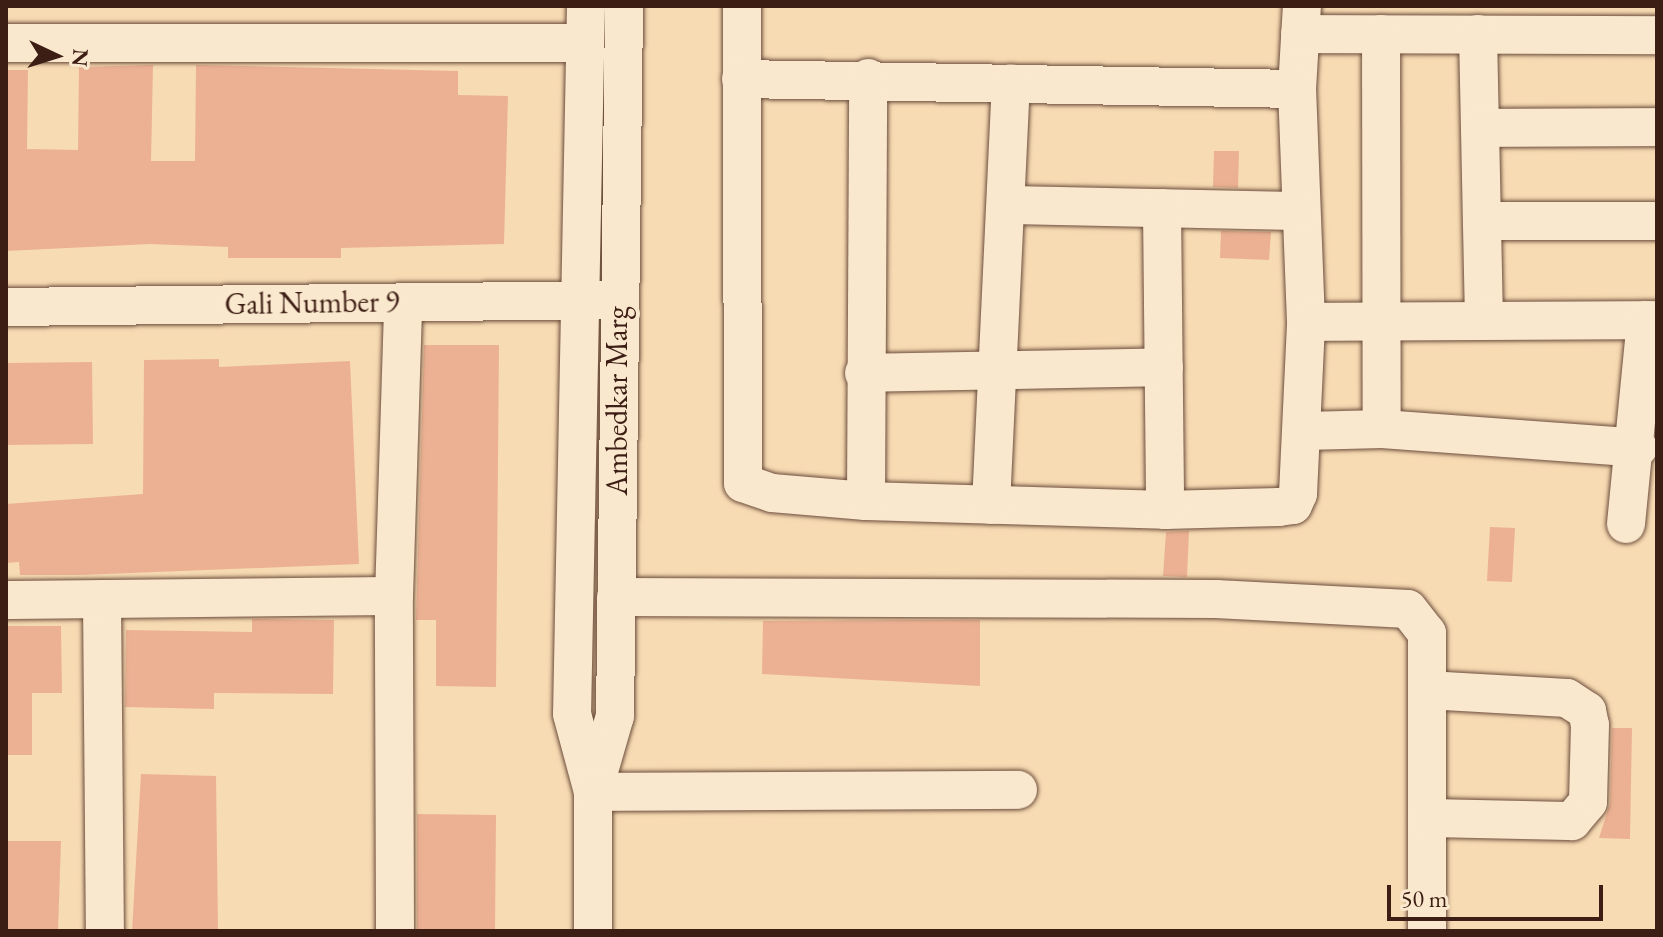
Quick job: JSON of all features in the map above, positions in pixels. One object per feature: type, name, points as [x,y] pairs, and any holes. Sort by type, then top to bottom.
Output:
[{"type":"street","name":"Ambedkar Marg","points":[[586,6],[584,43],[616,597],[615,716],[593,792]]},
{"type":"street","name":"Ambedkar Marg","points":[[593,931],[593,792],[572,714],[624,6]]},
{"type":"street","points":[[742,6],[738,471],[743,483],[762,491],[866,501],[991,505],[1165,510],[1293,505],[1305,431],[1306,322],[1299,211],[1297,89],[1301,20],[1381,34],[1657,35]]},
{"type":"street","points":[[6,43],[399,22],[584,43]]},
{"type":"street","points":[[1381,34],[1382,429]]},
{"type":"street","points":[[1478,34],[1484,318]]},
{"type":"street","points":[[741,79],[868,78],[1297,89]]},
{"type":"street","points":[[866,501],[864,373],[868,78]]},
{"type":"street","points":[[991,505],[1011,83]]},
{"type":"street","points":[[1480,128],[1657,127]]},
{"type":"street","points":[[1007,205],[1299,211]]},
{"type":"street","points":[[1162,208],[1165,510]]},
{"type":"street","points":[[1483,221],[1657,221]]},
{"type":"street","name":"Gali Number 9","points":[[6,307],[601,300]]},
{"type":"street","points":[[395,931],[394,596],[403,303]]},
{"type":"street","points":[[1306,322],[1380,318],[1651,320],[1638,448],[1626,524]]},
{"type":"street","points":[[864,373],[1164,367]]},
{"type":"street","points":[[1305,431],[1382,429],[1638,448]]},
{"type":"street","points":[[6,600],[394,596]]},
{"type":"street","points":[[616,597],[1392,606],[1420,615],[1427,690],[1427,931]]},
{"type":"street","points":[[102,599],[105,931]]},
{"type":"street","points":[[1427,690],[1567,698],[1587,711],[1590,725],[1588,802],[1572,821],[1427,818]]},
{"type":"street","points":[[593,792],[1018,790]]},
{"type":"building","points":[[153,65],[151,161],[195,161],[196,65],[458,71],[458,95],[508,96],[504,244],[341,248],[341,258],[228,258],[228,247],[150,244],[6,251],[6,70],[28,70],[27,149],[78,150],[79,67]]},
{"type":"building","points":[[1214,151],[1239,151],[1238,188],[1213,187]]},
{"type":"building","points":[[1221,231],[1271,232],[1269,260],[1220,258]]},
{"type":"building","points":[[424,345],[499,345],[496,687],[436,686],[436,620],[416,620]]},
{"type":"building","points":[[219,359],[219,367],[350,361],[359,564],[20,575],[19,562],[6,563],[6,504],[143,494],[144,360]]},
{"type":"building","points":[[92,362],[93,444],[6,445],[6,363]]},
{"type":"building","points":[[1490,527],[1515,528],[1512,582],[1487,581]]},
{"type":"building","points":[[1189,531],[1187,577],[1163,576],[1166,532]]},
{"type":"building","points":[[252,619],[334,620],[333,694],[214,693],[214,709],[125,707],[126,630],[252,632]]},
{"type":"building","points":[[980,620],[980,686],[762,674],[763,621]]},
{"type":"building","points":[[6,626],[61,626],[62,693],[32,693],[32,755],[6,755]]},
{"type":"building","points":[[1612,728],[1632,728],[1630,839],[1599,838],[1610,803]]},
{"type":"building","points":[[141,774],[216,776],[218,931],[132,931]]},
{"type":"building","points":[[417,814],[496,815],[495,931],[417,931]]},
{"type":"building","points":[[6,841],[61,841],[58,931],[6,931]]}]
